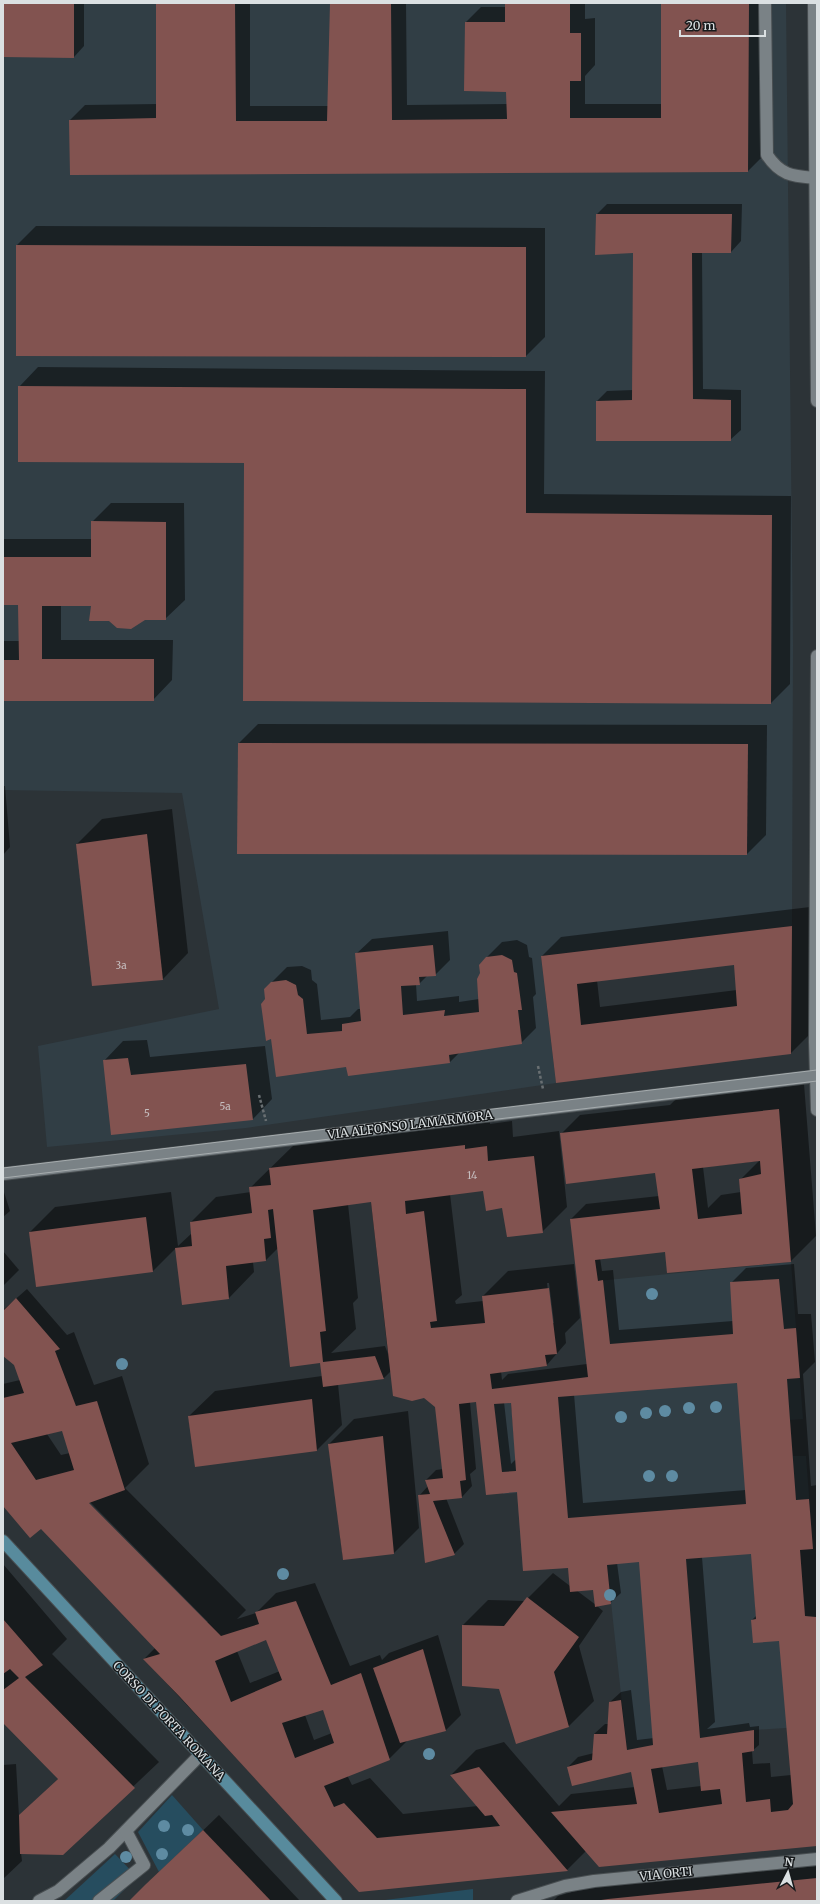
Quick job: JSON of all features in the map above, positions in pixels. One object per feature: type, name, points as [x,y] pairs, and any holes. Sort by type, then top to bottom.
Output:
[{"type":"street","points":[[765,3],[767,155],[774,165],[787,174],[816,178]]},
{"type":"street","points":[[814,3],[817,192],[817,401]]},
{"type":"street","points":[[817,656],[817,1110]]},
{"type":"street","name":"VIA ALFONSO LAMARMORA","points":[[3,1174],[817,1076]]},
{"type":"street","name":"CORSO DI PORTA ROMANA","points":[[3,1541],[336,1901]]},
{"type":"street","points":[[38,1901],[58,1891],[126,1832],[200,1755]]},
{"type":"street","points":[[99,1901],[144,1865],[126,1832]]},
{"type":"street","name":"VIA ORTI","points":[[517,1901],[565,1886],[594,1881],[817,1859]]},
{"type":"path","points":[[538,1066],[544,1091]]},
{"type":"path","points":[[259,1095],[266,1125]]},
{"type":"shaded area","points":[[3,3],[786,3],[793,645],[792,926],[541,956],[556,1083],[246,1128],[47,1147],[38,1046],[219,1009],[182,793],[3,790]]},
{"type":"shaded area","points":[[791,1262],[803,1419],[790,1420],[793,1456],[806,1456],[813,1549],[800,1550],[805,1616],[817,1617],[817,1726],[754,1730],[627,1750],[607,1565],[523,1571],[517,1493],[503,1494],[492,1389],[588,1377],[577,1283]]},
{"type":"shaded area","points":[[172,1795],[203,1830],[159,1872],[138,1832]]},
{"type":"shaded area","points":[[115,1854],[137,1877],[113,1901],[64,1901]]},
{"type":"shaded area","points":[[473,1889],[473,1901],[377,1901]]},
{"type":"building","points":[[3,3],[74,3],[74,58],[3,57]]},
{"type":"building","points":[[156,3],[235,3],[236,121],[327,121],[330,3],[391,3],[392,120],[507,119],[506,92],[464,91],[465,22],[505,22],[505,3],[570,3],[570,33],[581,33],[581,81],[570,81],[570,118],[661,118],[661,3],[749,3],[748,172],[70,175],[69,120],[156,118]]},
{"type":"building","points":[[596,214],[732,214],[731,253],[692,253],[693,399],[731,400],[731,441],[596,441],[596,401],[632,400],[633,253],[595,255]]},
{"type":"building","points":[[16,245],[526,247],[526,357],[16,356]]},
{"type":"building","points":[[18,386],[526,389],[526,513],[772,515],[771,704],[243,701],[244,463],[18,462]]},
{"type":"building","points":[[91,521],[166,522],[166,620],[145,620],[131,629],[117,628],[109,621],[89,621],[91,606],[42,606],[42,659],[154,659],[154,701],[3,701],[3,660],[19,660],[18,605],[3,605],[3,557],[91,557]]},
{"type":"building","points":[[238,743],[748,744],[747,855],[237,854]]},
{"type":"building","points":[[147,834],[163,980],[92,986],[76,844]]},
{"type":"building","points":[[792,926],[791,1054],[556,1083],[541,956]],"holes":[[[734,965],[737,1006],[581,1025],[577,984]]]},
{"type":"building","points":[[433,945],[436,976],[419,977],[420,985],[401,986],[403,1015],[445,1010],[444,1016],[479,1012],[477,979],[480,973],[479,965],[486,957],[502,955],[512,960],[514,972],[517,973],[522,1010],[518,1010],[522,1044],[449,1055],[450,1063],[348,1076],[346,1067],[276,1077],[271,1039],[266,1041],[261,1004],[265,999],[264,989],[271,982],[286,980],[296,985],[298,995],[303,999],[307,1034],[342,1031],[342,1024],[361,1021],[355,953]]},
{"type":"building","points":[[128,1058],[131,1075],[246,1064],[253,1120],[111,1135],[103,1060]]},
{"type":"building","points":[[779,1109],[791,1262],[667,1273],[665,1252],[595,1260],[598,1281],[603,1280],[610,1344],[733,1334],[730,1282],[779,1279],[784,1329],[796,1328],[800,1378],[787,1379],[796,1500],[809,1499],[813,1549],[800,1550],[805,1616],[816,1617],[817,1622],[817,1846],[599,1867],[551,1812],[637,1804],[631,1772],[572,1786],[567,1767],[592,1760],[594,1734],[607,1734],[609,1702],[621,1700],[627,1750],[653,1745],[639,1562],[607,1565],[611,1604],[595,1607],[593,1590],[570,1592],[568,1568],[523,1571],[517,1492],[486,1495],[476,1402],[459,1404],[466,1480],[460,1481],[462,1498],[433,1501],[455,1555],[425,1563],[418,1495],[430,1494],[425,1480],[443,1478],[435,1407],[424,1398],[412,1401],[393,1396],[371,1202],[313,1210],[326,1331],[320,1332],[323,1362],[375,1356],[384,1379],[323,1387],[320,1363],[290,1367],[273,1209],[268,1210],[271,1238],[264,1239],[266,1261],[226,1266],[229,1299],[182,1305],[175,1248],[192,1246],[190,1222],[252,1213],[249,1187],[271,1185],[269,1168],[465,1145],[465,1149],[487,1146],[488,1161],[534,1156],[543,1233],[507,1237],[502,1208],[486,1211],[483,1191],[405,1201],[406,1214],[424,1211],[437,1321],[430,1322],[431,1328],[485,1323],[482,1296],[549,1288],[557,1354],[545,1355],[547,1366],[490,1374],[492,1389],[588,1377],[570,1219],[660,1209],[655,1173],[566,1184],[560,1133]],"holes":[[[760,1161],[761,1174],[739,1179],[742,1214],[698,1219],[692,1169]],[[737,1383],[746,1504],[568,1518],[558,1397]],[[511,1403],[516,1471],[502,1472],[494,1404]],[[751,1554],[756,1619],[751,1620],[753,1643],[779,1641],[793,1804],[788,1810],[771,1812],[770,1799],[746,1802],[742,1753],[754,1751],[754,1730],[700,1738],[686,1559]],[[698,1762],[701,1791],[720,1789],[722,1804],[659,1813],[651,1769]]]},
{"type":"building","points":[[146,1217],[153,1272],[36,1287],[29,1232]]},
{"type":"building","points":[[16,1298],[60,1349],[55,1351],[76,1406],[97,1401],[125,1490],[89,1503],[221,1636],[259,1624],[255,1612],[296,1601],[331,1685],[361,1673],[390,1760],[324,1786],[334,1807],[344,1803],[377,1838],[500,1826],[492,1815],[485,1816],[450,1775],[479,1767],[568,1871],[359,1892],[180,1697],[143,1659],[160,1654],[41,1529],[30,1538],[3,1506],[3,1398],[24,1393],[14,1365],[3,1356],[3,1311]],"holes":[[[62,1431],[74,1470],[36,1480],[11,1443]],[[266,1640],[282,1680],[231,1702],[215,1661]],[[323,1710],[334,1743],[295,1758],[282,1723]]]},
{"type":"building","points":[[312,1399],[317,1451],[195,1467],[188,1416]]},
{"type":"building","points":[[383,1436],[394,1554],[343,1560],[328,1444]]},
{"type":"building","points":[[527,1597],[579,1637],[554,1672],[569,1727],[516,1744],[499,1689],[462,1686],[462,1625],[504,1626]]},
{"type":"building","points":[[3,1619],[43,1665],[25,1677],[135,1788],[63,1855],[20,1854],[19,1815],[58,1779],[3,1723],[3,1690],[19,1678],[10,1669],[3,1674]]},
{"type":"building","points":[[423,1649],[446,1731],[400,1743],[373,1668]]},
{"type":"building","points":[[203,1830],[271,1901],[129,1901],[145,1885]]},
{"type":"building","points":[[817,1878],[817,1901],[601,1900],[608,1899]]},
{"type":"tram line","points":[[3,1168],[817,1070]]},
{"type":"tram line","points":[[3,1178],[817,1081]]}]
